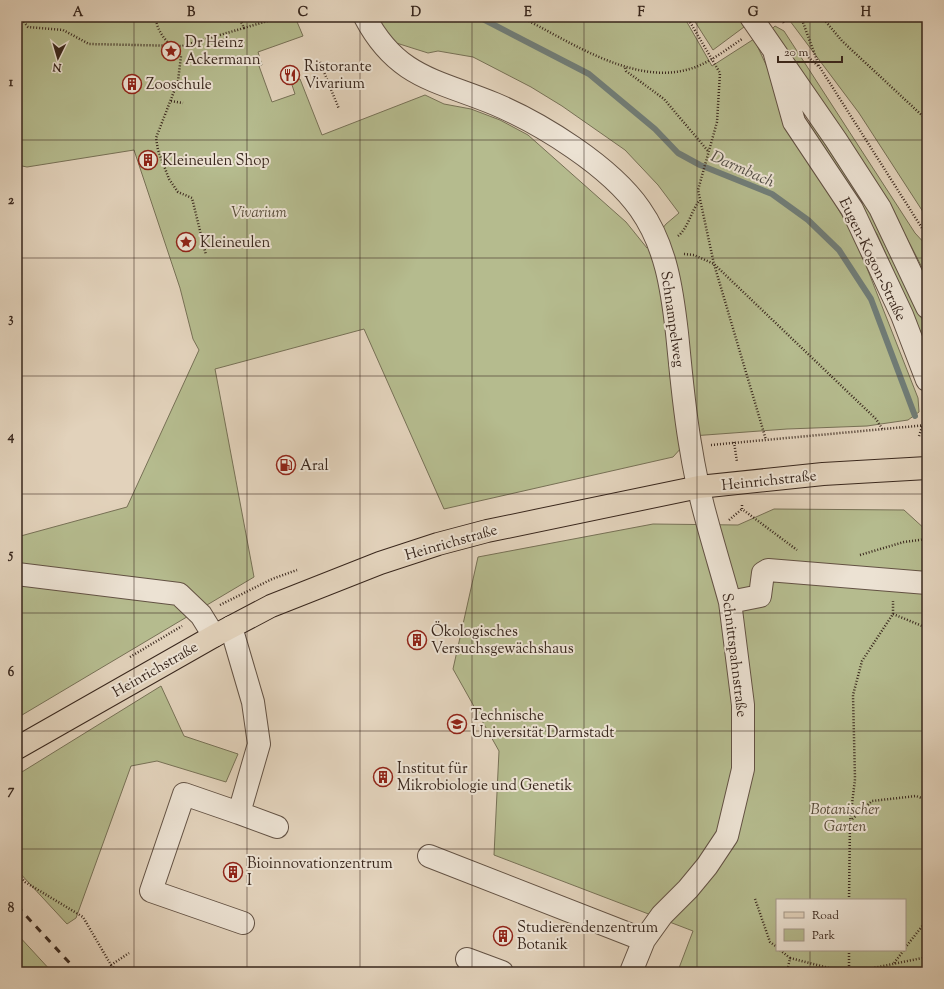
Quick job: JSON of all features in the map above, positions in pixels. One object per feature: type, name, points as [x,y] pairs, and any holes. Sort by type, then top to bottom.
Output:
[{"type":"main road","name":"Heinrichstraße","points":[[17,748],[222,631],[271,606],[380,563],[438,544],[509,526],[699,487],[823,474],[927,468]]},
{"type":"street","name":"Schnampelweg","points":[[365,17],[375,35],[391,55],[416,73],[529,120],[566,142],[617,184],[639,208],[651,227],[661,250],[671,282],[690,448],[699,487]]},
{"type":"street","name":"Eugen-Kogon-Straße","points":[[751,17],[775,54],[836,140],[880,208],[927,307]]},
{"type":"street","name":"Eugen-Kogon-Straße","points":[[775,54],[794,122],[852,209],[902,315],[927,380]]},
{"type":"street","name":"Schnittspahnstraße","points":[[631,972],[644,940],[662,915],[688,889],[707,866],[727,836],[743,762],[743,705],[730,602],[699,487]]},
{"type":"street","points":[[730,602],[760,596],[762,576],[766,570],[830,574],[927,584]]},
{"type":"street","points":[[17,574],[180,594],[201,615],[222,631],[254,702],[259,744],[239,813]]},
{"type":"street","points":[[243,923],[151,891],[184,794],[277,827]]},
{"type":"street","points":[[428,856],[644,940]]},
{"type":"street","points":[[467,959],[502,972]]},
{"type":"path","points":[[20,17],[28,27],[63,30],[89,44],[182,46],[281,17]]},
{"type":"path","points":[[156,17],[156,22],[163,36],[181,56],[178,81],[156,138],[158,150],[169,179],[178,192],[192,198],[206,254]]},
{"type":"path","points":[[239,17],[244,28]]},
{"type":"path","points":[[521,17],[625,68],[635,71],[668,73],[686,70],[713,59],[744,38]]},
{"type":"path","points":[[688,17],[713,59],[720,73],[721,81],[717,122],[698,190],[700,201],[714,264],[766,440]]},
{"type":"path","points":[[780,17],[788,29]]},
{"type":"path","points":[[801,17],[819,66],[923,232],[927,236]]},
{"type":"path","points":[[822,17],[842,42],[927,120]]},
{"type":"path","points":[[800,47],[804,54],[819,66]]},
{"type":"path","points":[[320,62],[339,109]]},
{"type":"path","points":[[625,68],[626,71],[664,99],[709,151]]},
{"type":"path","points":[[171,101],[183,102]]},
{"type":"path","points":[[661,250],[682,232],[692,210],[700,201]]},
{"type":"path","points":[[923,232],[927,229]]},
{"type":"path","points":[[661,250],[694,255],[714,264],[870,413],[883,430]]},
{"type":"path","points":[[919,436],[922,427],[927,422]]},
{"type":"path","points":[[690,448],[734,442],[922,427],[927,425]]},
{"type":"path","points":[[922,427],[927,434]]},
{"type":"path","points":[[734,442],[737,462]]},
{"type":"path","points":[[742,505],[742,509],[799,551]]},
{"type":"path","points":[[830,574],[834,569],[861,554],[904,542],[927,539]]},
{"type":"path","points":[[850,899],[850,821],[855,779],[853,695],[862,661],[893,614],[892,599]]},
{"type":"path","points":[[893,614],[927,628]]},
{"type":"path","points":[[850,821],[872,801],[916,796],[927,800]]},
{"type":"path","points":[[17,873],[25,882],[83,917],[111,965],[118,972]]},
{"type":"path","points":[[755,899],[770,942],[776,946]]},
{"type":"path","points":[[906,946],[927,920]]},
{"type":"path","points":[[781,951],[790,958],[844,972]]},
{"type":"path","points":[[849,951],[849,972]]},
{"type":"path","points":[[894,963],[903,951]]},
{"type":"path","points":[[111,965],[129,953]]},
{"type":"path","points":[[854,972],[927,957]]},
{"type":"path","points":[[787,972],[790,958]]},
{"type":"green space","name":"Vivarium","points":[[17,17],[295,17],[303,36],[258,52],[262,65],[259,66],[272,102],[295,94],[291,82],[300,79],[322,135],[425,95],[444,104],[471,109],[500,120],[528,135],[626,222],[647,248],[666,224],[679,213],[658,185],[625,150],[562,106],[531,87],[473,57],[438,51],[428,53],[390,41],[378,17],[684,17],[712,66],[754,39],[813,165],[856,240],[918,398],[919,412],[908,420],[867,426],[787,429],[692,436],[673,457],[444,509],[364,329],[215,369],[254,577],[17,718],[17,537],[127,507],[199,350],[193,339],[180,288],[134,150],[27,167],[17,165]]},
{"type":"green space","points":[[692,17],[738,17],[744,27],[713,50]]},
{"type":"green space","points":[[787,17],[927,17],[927,218],[859,113]]},
{"type":"green space","points":[[775,26],[784,31],[915,233],[927,246],[927,278],[893,213],[874,182],[771,30]]},
{"type":"green space","points":[[811,123],[882,231],[927,330],[927,347],[877,234],[806,127]]},
{"type":"green space","name":"Botanischer Garten","points":[[774,509],[904,510],[927,531],[927,972],[691,972],[679,968],[693,931],[494,855],[499,751],[453,669],[478,557],[653,524],[738,525]]},
{"type":"green space","points":[[161,686],[184,736],[238,754],[226,782],[157,761],[131,766],[76,918],[67,924],[17,870],[17,775]]},
{"type":"green space","points":[[17,934],[52,972],[17,972]]},
{"type":"waterway","name":"Darmbach","points":[[479,17],[589,74],[655,129],[678,153],[700,165],[772,194],[808,220],[839,250],[871,299],[915,416]]},
{"type":"railway","points":[[17,906],[78,972]]},
{"type":"place","name":"Dr Heinz Ackermann","points":[[171,51]]},
{"type":"place","name":"Ristorante Vivarium","points":[[290,75]]},
{"type":"place","name":"Zooschule","points":[[132,84]]},
{"type":"place","name":"Kleineulen Shop","points":[[148,160]]},
{"type":"place","name":"Kleineulen","points":[[186,242]]},
{"type":"place","name":"Aral","points":[[286,465]]},
{"type":"place","name":"Ökologisches Versuchsgewächshaus","points":[[417,640]]},
{"type":"place","name":"Technische Universität Darmstadt","points":[[457,724]]},
{"type":"place","name":"Institut für Mikrobiologie und Genetik","points":[[383,777]]},
{"type":"place","name":"Bioinnovationzentrum I","points":[[233,872]]},
{"type":"place","name":"Studierendenzentrum Botanik","points":[[503,936]]}]
